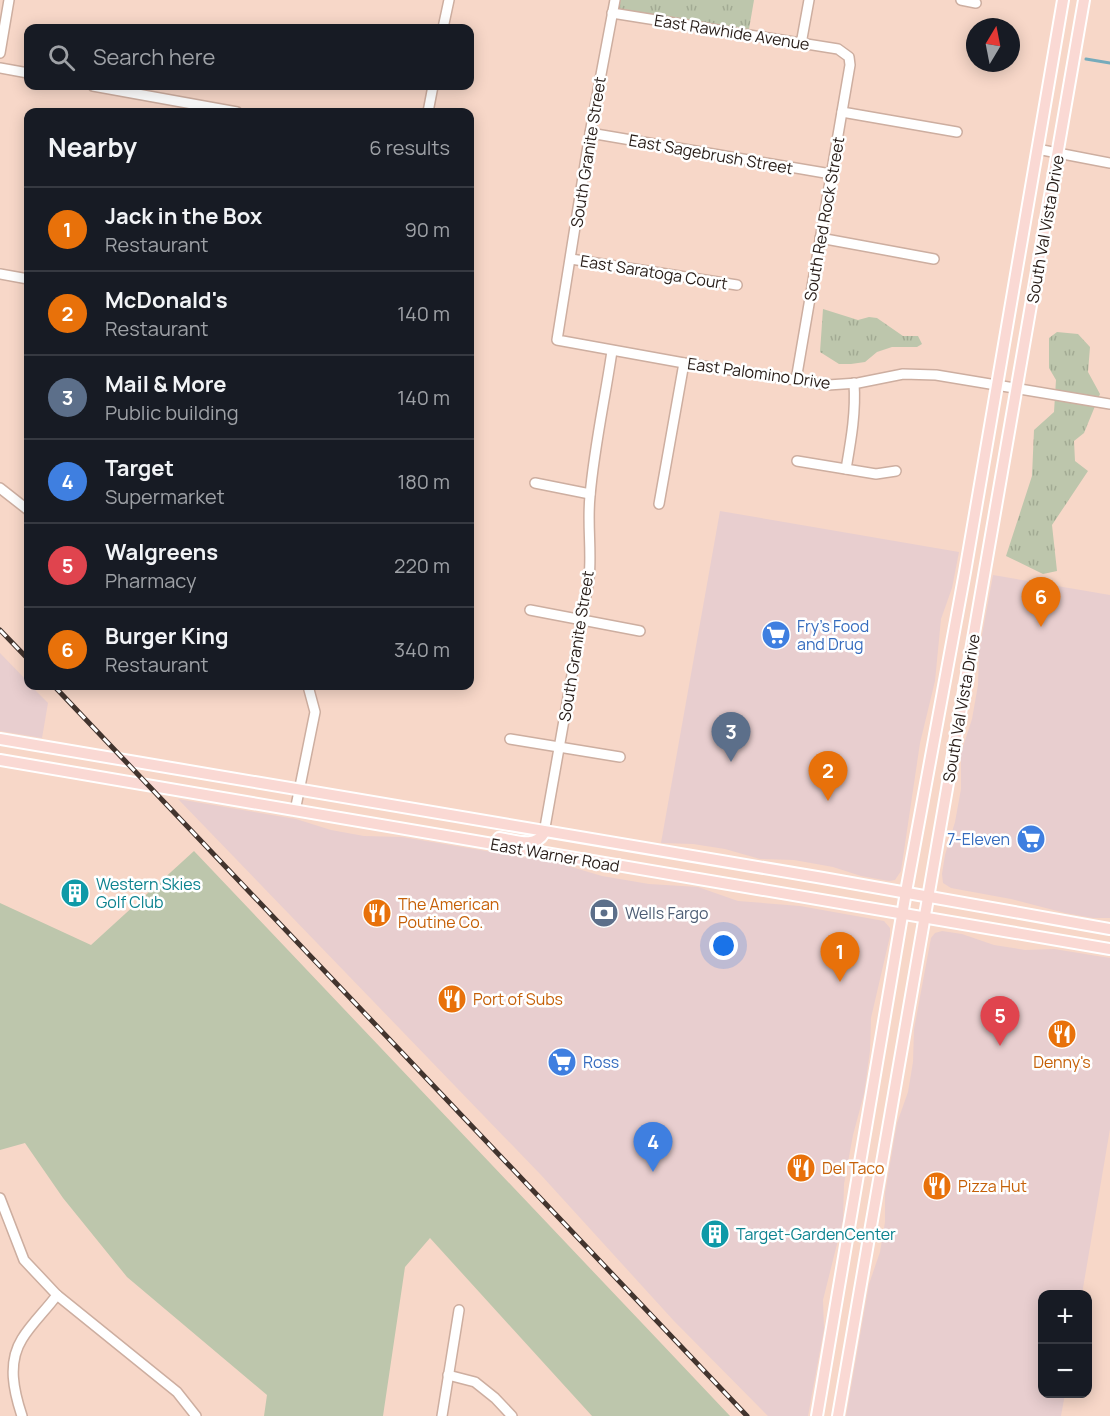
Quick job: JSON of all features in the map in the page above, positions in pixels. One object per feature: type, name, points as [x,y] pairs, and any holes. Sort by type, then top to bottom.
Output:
[{"type":"main road","name":"South Val Vista Drive","points":[[817,1416],[902,915],[948,665],[1063,0]]},
{"type":"main road","name":"South Val Vista Drive","points":[[838,1416],[1084,0]]},
{"type":"main road","points":[[948,665],[968,669]]},
{"type":"main road","name":"East Warner Road","points":[[0,740],[906,892],[1110,929]]},
{"type":"main road","name":"East Warner Road","points":[[0,760],[925,919],[1110,948]]},
{"type":"main road","points":[[385,826],[389,806]]},
{"type":"main road","points":[[465,839],[500,838],[534,842],[544,833]]},
{"type":"main road","points":[[670,874],[673,854]]},
{"type":"main road","points":[[855,1202],[874,1206]]},
{"type":"street","points":[[0,53],[9,0]]},
{"type":"street","points":[[444,24],[449,0]]},
{"type":"street","name":"South Granite Street","points":[[557,340],[615,0]]},
{"type":"street","points":[[801,44],[809,0]]},
{"type":"street","points":[[961,0],[976,3]]},
{"type":"street","name":"East Rawhide Avenue","points":[[612,12],[838,49],[849,57]]},
{"type":"street","name":"South Red Rock Street","points":[[796,380],[850,65],[849,57]]},
{"type":"street","points":[[0,68],[24,72]]},
{"type":"street","points":[[115,90],[215,108]]},
{"type":"street","points":[[429,108],[432,90]]},
{"type":"street","points":[[842,112],[957,132]]},
{"type":"street","name":"East Sagebrush Street","points":[[591,133],[831,174]]},
{"type":"street","points":[[1037,150],[1110,163]]},
{"type":"street","points":[[820,238],[934,259]]},
{"type":"street","name":"East Saratoga Court","points":[[571,259],[737,285]]},
{"type":"street","points":[[0,274],[24,278]]},
{"type":"street","name":"East Palomino Drive","points":[[557,340],[684,363],[828,384],[854,383],[903,374],[936,375],[1110,404]]},
{"type":"street","name":"South Granite Street","points":[[544,833],[590,565],[588,523],[590,494],[612,351]]},
{"type":"street","points":[[659,504],[684,363]]},
{"type":"street","points":[[846,469],[854,426],[854,383]]},
{"type":"street","points":[[797,461],[876,474],[896,471]]},
{"type":"street","points":[[535,483],[590,494]]},
{"type":"street","points":[[0,488],[24,507]]},
{"type":"street","points":[[530,610],[640,631]]},
{"type":"street","points":[[295,811],[315,712],[309,690]]},
{"type":"street","points":[[510,739],[620,757]]},
{"type":"street","points":[[0,1198],[24,1260],[57,1295],[177,1392],[196,1416]]},
{"type":"street","points":[[22,1416],[14,1393],[13,1366],[21,1340],[57,1295]]},
{"type":"street","points":[[442,1416],[459,1310]]},
{"type":"street","points":[[448,1375],[475,1382],[512,1416]]},
{"type":"shaded area","points":[[720,511],[959,552],[952,588],[941,619],[935,681],[920,743],[901,871],[895,880],[861,876],[833,867],[794,860],[760,859],[725,849],[693,844],[661,843]]},
{"type":"shaded area","points":[[993,575],[1110,595],[1110,918],[1093,918],[1065,913],[1011,899],[951,888],[943,883],[945,855],[955,822],[961,789],[961,753],[972,719],[978,685],[979,651]]},
{"type":"shaded area","points":[[0,653],[24,678],[24,690],[35,690],[48,703],[42,738],[0,731]]},
{"type":"shaded area","points":[[178,799],[296,819],[331,830],[364,836],[402,837],[558,863],[602,876],[649,884],[698,887],[738,901],[800,906],[884,921],[890,928],[890,936],[871,1018],[870,1051],[864,1094],[853,1135],[844,1184],[843,1220],[823,1300],[824,1329],[808,1416],[768,1416],[674,1321],[541,1175]]},
{"type":"shaded area","points":[[942,931],[962,934],[994,945],[1025,950],[1054,949],[1110,958],[1110,1129],[1083,1290],[1038,1290],[1038,1398],[1064,1398],[1061,1416],[846,1416],[869,1284],[880,1252],[885,1222],[885,1193],[897,1123],[908,1092],[913,1062],[914,1029],[931,938],[935,933]]},
{"type":"green space","points":[[615,0],[754,0],[748,35],[612,13]]},
{"type":"green space","points":[[823,309],[858,320],[869,317],[877,318],[903,336],[918,336],[922,344],[917,347],[892,347],[877,352],[865,362],[839,364],[820,352]]},
{"type":"green space","points":[[1057,332],[1078,334],[1090,347],[1088,372],[1100,394],[1084,433],[1074,441],[1075,461],[1088,471],[1052,525],[1057,571],[1043,574],[1006,556],[1032,476],[1034,430],[1054,412],[1056,380],[1049,368],[1049,338]]},
{"type":"green space","name":"Western Skies Golf Club","points":[[194,851],[730,1416],[592,1416],[430,1238],[405,1267],[383,1416],[264,1416],[267,1395],[127,1277],[63,1198],[25,1143],[0,1150],[0,903],[91,945]]},
{"type":"waterway","points":[[1086,59],[1110,63]]},
{"type":"railway","points":[[0,630],[24,655]]},
{"type":"railway","points":[[58,690],[747,1416]]},
{"type":"place","name":"Burger King","points":[[1041,627]]},
{"type":"place","name":"Fry's Food and Drug","points":[[776,635]]},
{"type":"place","name":"Mail & More","points":[[731,762]]},
{"type":"place","name":"McDonald's","points":[[828,801]]},
{"type":"place","name":"7-Eleven","points":[[1031,839]]},
{"type":"place","name":"Western Skies Golf Club","points":[[75,893]]},
{"type":"place","name":"The American Poutine Co.","points":[[377,913]]},
{"type":"place","name":"Wells Fargo","points":[[604,913]]},
{"type":"place","name":"Jack in the Box","points":[[840,982]]},
{"type":"place","name":"Port of Subs","points":[[452,999]]},
{"type":"place","name":"Denny's","points":[[1062,1034]]},
{"type":"place","name":"Walgreens","points":[[1000,1046]]},
{"type":"place","name":"Ross","points":[[562,1062]]},
{"type":"place","name":"Del Taco","points":[[801,1168]]},
{"type":"place","name":"Target","points":[[653,1172]]},
{"type":"place","name":"Pizza Hut","points":[[937,1186]]},
{"type":"place","name":"Target-GardenCenter","points":[[715,1234]]}]
